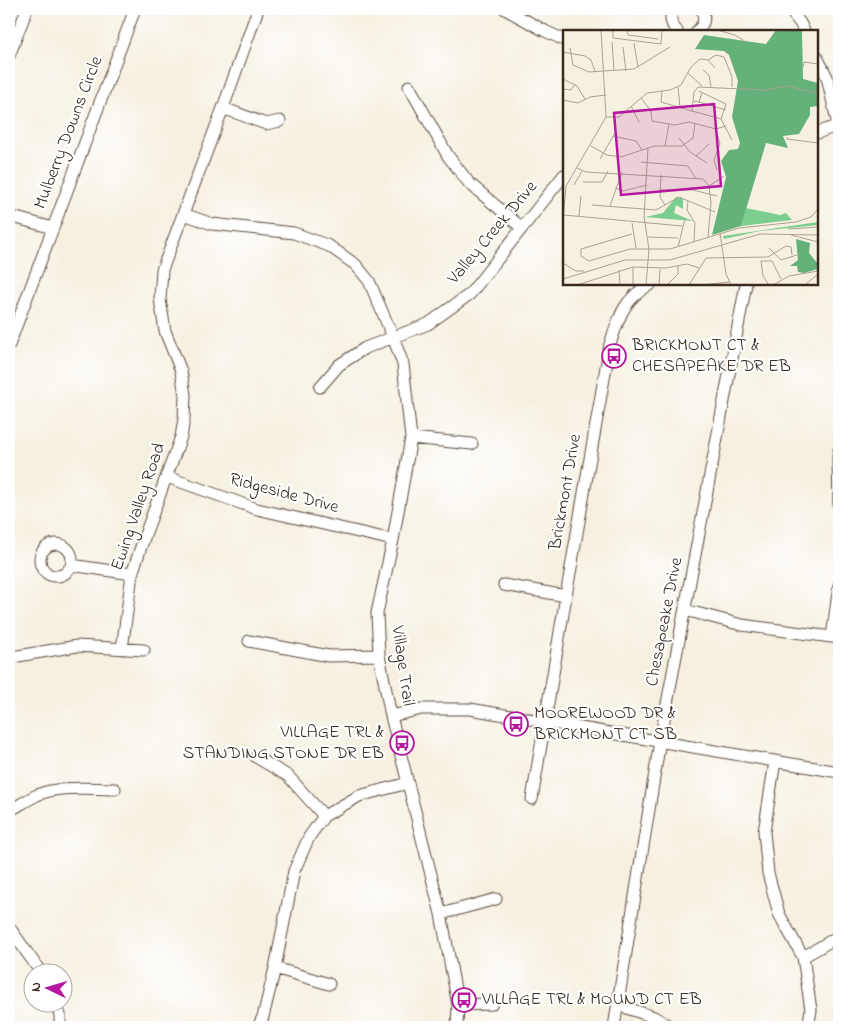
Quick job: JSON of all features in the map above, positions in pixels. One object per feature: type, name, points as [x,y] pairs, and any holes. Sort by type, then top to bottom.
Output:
[{"type":"street","points":[[9,56],[27,9]]},
{"type":"street","name":"Mulberry Downs Circle","points":[[9,216],[53,228],[135,9]]},
{"type":"street","name":"Ewing Valley Road","points":[[122,649],[132,574],[181,437],[184,419],[185,396],[181,371],[165,331],[160,299],[162,270],[258,9]]},
{"type":"street","points":[[505,9],[563,40]]},
{"type":"street","points":[[673,9],[670,17],[676,30]]},
{"type":"street","points":[[698,30],[704,22],[701,9]]},
{"type":"street","points":[[789,9],[804,30]]},
{"type":"street","points":[[818,58],[827,77],[839,125],[818,133]]},
{"type":"street","points":[[409,86],[448,156],[469,183],[522,228]]},
{"type":"street","points":[[223,108],[266,124],[280,121]]},
{"type":"street","name":"Valley Creek Drive","points":[[320,387],[339,365],[365,348],[428,324],[470,294],[563,176]]},
{"type":"street","name":"Village Trail","points":[[184,214],[212,224],[294,234],[329,246],[356,265],[369,281],[403,364],[411,438],[393,540],[377,613],[379,655],[391,716],[441,914],[458,1005],[457,1027]]},
{"type":"street","points":[[9,346],[53,228]]},
{"type":"street","name":"Brickmont Drive","points":[[532,798],[610,344],[626,304],[649,285]]},
{"type":"street","name":"Chesapeake Drive","points":[[614,1027],[660,741],[746,285]]},
{"type":"street","points":[[411,438],[472,444]]},
{"type":"street","points":[[839,450],[839,507]]},
{"type":"street","name":"Ridgeside Drive","points":[[167,476],[257,509],[393,540]]},
{"type":"street","points":[[71,566],[132,574]]},
{"type":"street","points":[[504,585],[566,596]]},
{"type":"street","points":[[685,610],[742,625],[836,638],[839,585]]},
{"type":"street","points":[[250,642],[329,656],[379,655]]},
{"type":"street","points":[[9,659],[77,646],[144,650]]},
{"type":"street","points":[[391,716],[422,710],[470,709],[839,772]]},
{"type":"street","points":[[256,757],[288,776],[324,816]]},
{"type":"street","points":[[775,761],[764,832],[768,873],[780,914],[802,957],[811,1010],[808,1027]]},
{"type":"street","points":[[258,1027],[263,1018],[294,871],[309,837],[324,816],[359,796],[408,783]]},
{"type":"street","points":[[9,811],[38,795],[58,790],[78,788],[115,790]]},
{"type":"street","points":[[441,914],[496,899]]},
{"type":"street","points":[[9,927],[35,964]]},
{"type":"street","points":[[802,957],[839,936]]},
{"type":"street","points":[[274,968],[329,984]]},
{"type":"street","points":[[458,1005],[492,1004]]},
{"type":"street","points":[[618,1005],[654,1018],[671,1027]]},
{"type":"street","points":[[60,1014],[60,1027]]},
{"type":"place","name":"BRICKMONT CT & CHESAPEAKE DR EB","points":[[614,356]]},
{"type":"place","name":"MOOREWOOD DR & BRICKMONT CT SB","points":[[516,724]]},
{"type":"place","name":"VILLAGE TRL & STANDING STONE DR EB","points":[[402,743]]},
{"type":"place","name":"VILLAGE TRL & MOUND CT EB","points":[[464,1000]]}]
